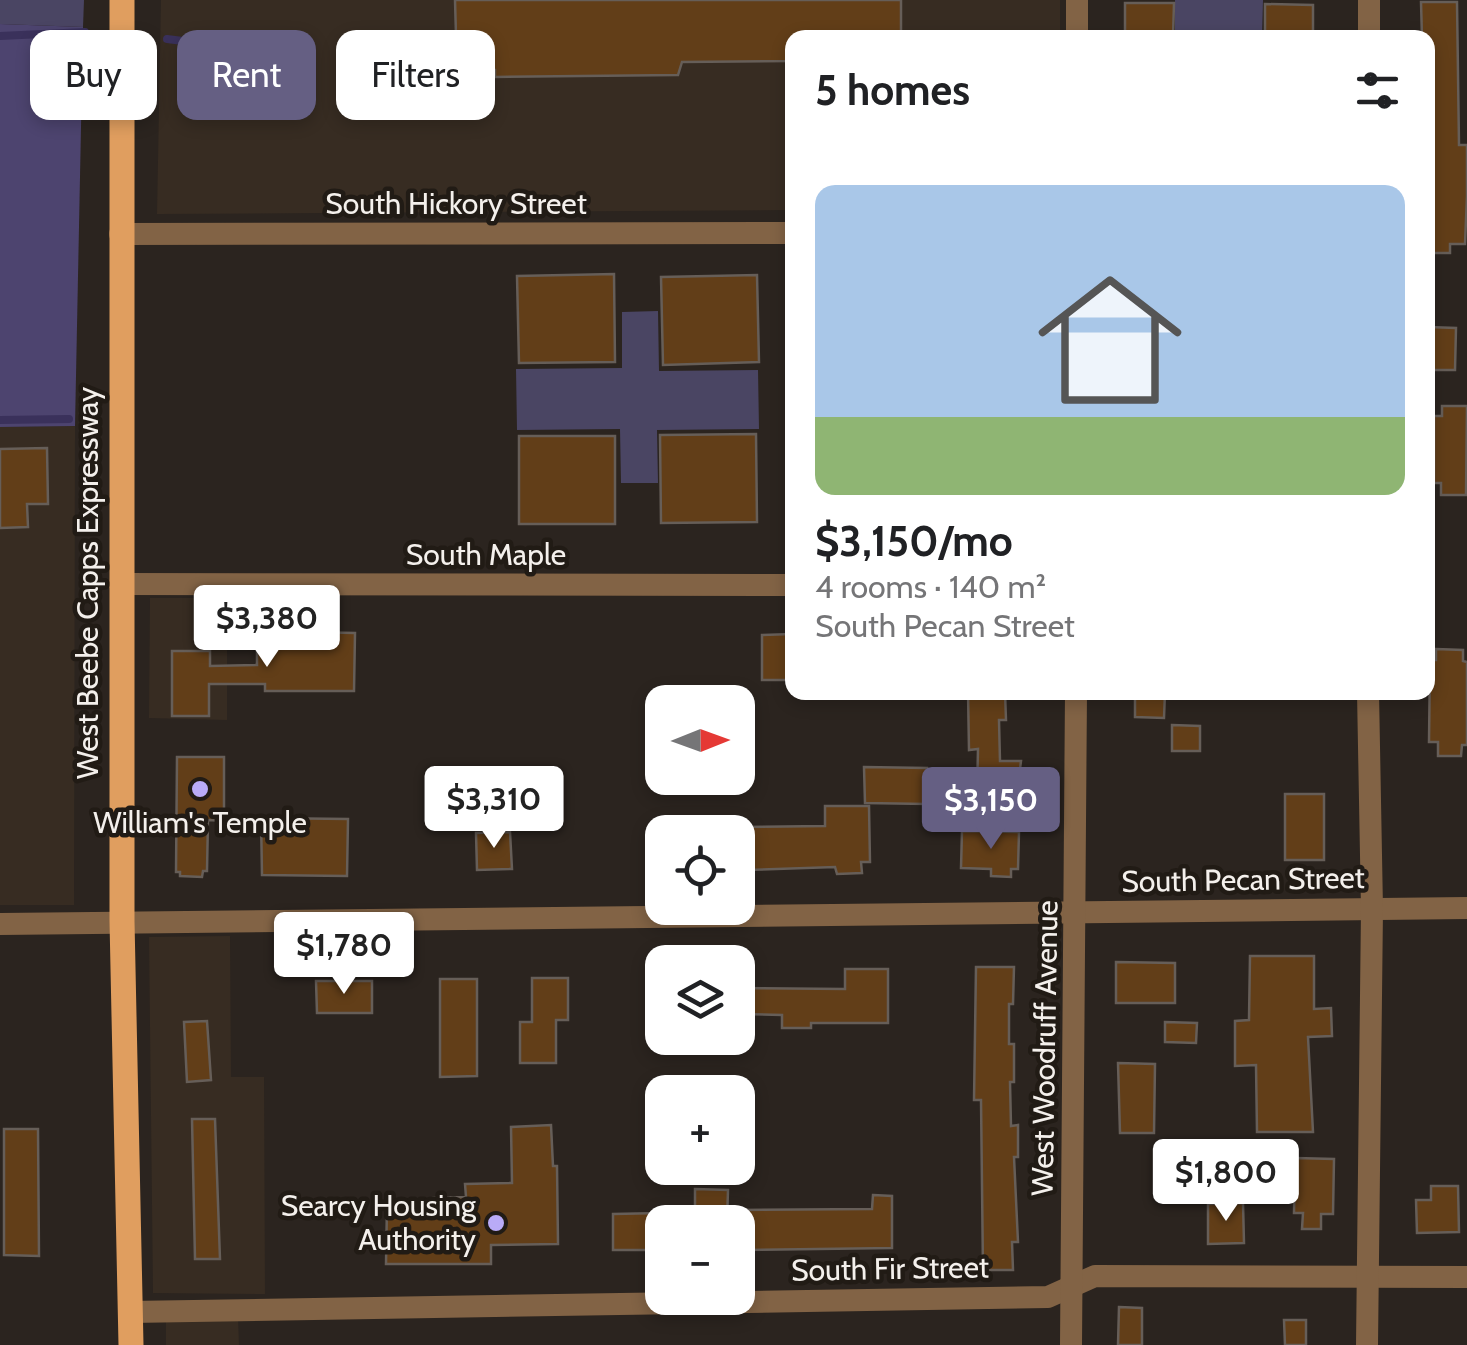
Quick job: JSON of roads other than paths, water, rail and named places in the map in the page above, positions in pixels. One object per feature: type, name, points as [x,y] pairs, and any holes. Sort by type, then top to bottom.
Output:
[{"type":"main road","name":"West Beebe Capps Expressway","points":[[122,0],[122,922],[130,1345]]},
{"type":"street","points":[[1077,0],[1077,30]]},
{"type":"street","points":[[1369,30],[1370,0]]},
{"type":"street","name":"South Hickory Street","points":[[120,234],[785,234]]},
{"type":"street","name":"South Maple","points":[[120,584],[785,585]]},
{"type":"street","name":"West Woodruff Avenue","points":[[1071,1345],[1076,700]]},
{"type":"street","points":[[1367,1345],[1372,909],[1368,700]]},
{"type":"street","name":"South Pecan Street","points":[[0,924],[1467,908]]},
{"type":"street","name":"South Fir Street","points":[[130,1312],[1048,1297],[1096,1276],[1467,1277]]},
{"type":"waterway","points":[[0,36],[30,35]]},
{"type":"waterway","points":[[167,39],[177,40]]},
{"type":"waterway","points":[[0,420],[69,419]]},
{"type":"place","name":"William's Temple","points":[[200,789]]},
{"type":"place","name":"Searcy Housing Authority","points":[[496,1223]]}]
